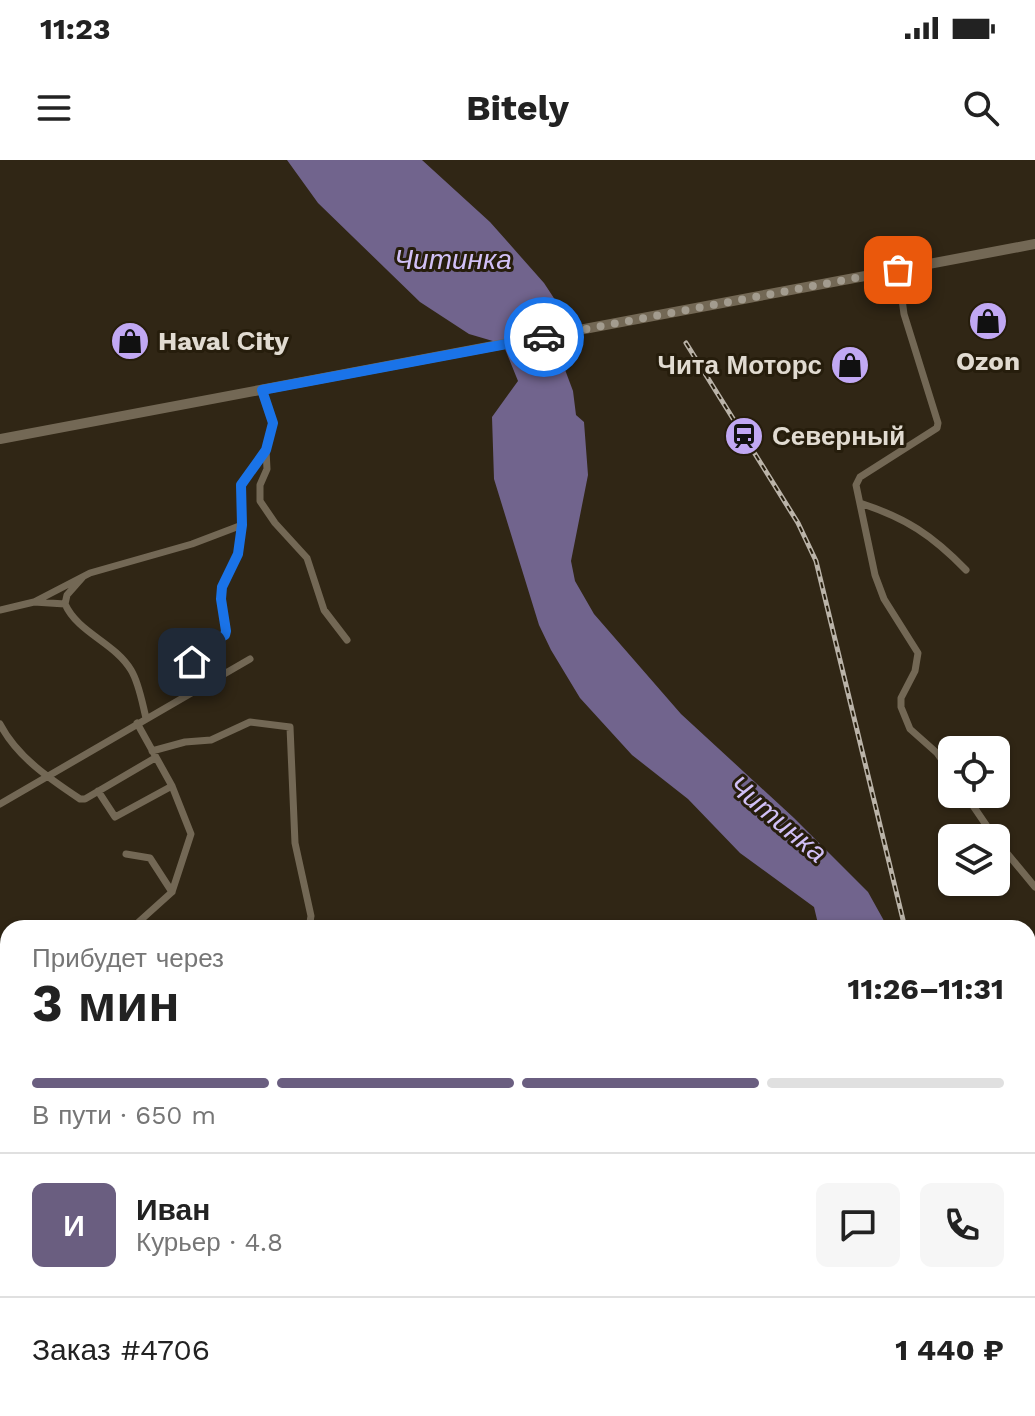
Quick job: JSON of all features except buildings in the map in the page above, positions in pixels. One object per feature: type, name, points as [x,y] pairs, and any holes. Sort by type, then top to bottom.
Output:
[{"type":"main road","points":[[0,439],[1035,244]]},
{"type":"street","points":[[898,270],[904,314],[938,423],[937,428],[860,477],[856,485],[875,575],[884,599],[918,653],[915,671],[901,698],[901,707],[910,729],[938,754]]},
{"type":"street","points":[[262,390],[273,423],[266,450],[267,469],[260,485],[260,501],[275,523],[307,558],[324,610],[347,640]]},
{"type":"street","points":[[204,686],[192,662],[193,657],[196,652],[225,635],[222,587],[238,554],[242,525],[241,485],[266,450]]},
{"type":"street","points":[[860,503],[926,532],[966,570]]},
{"type":"street","points":[[0,610],[34,602],[84,576],[192,544],[242,525]]},
{"type":"street","points":[[84,576],[67,595],[65,604],[77,624],[103,640],[130,668],[146,718]]},
{"type":"street","points":[[34,602],[65,604]]},
{"type":"street","points":[[0,804],[250,659]]},
{"type":"street","points":[[0,724],[9,740],[48,777],[80,799],[98,791],[153,755],[185,742],[211,740],[250,722],[290,727],[295,843],[310,920]]},
{"type":"street","points":[[137,723],[172,786],[191,834],[172,892],[141,920]]},
{"type":"street","points":[[98,791],[115,817],[172,786]]},
{"type":"street","points":[[126,854],[150,858],[172,892]]},
{"type":"street","points":[[1010,857],[1035,887]]},
{"type":"water","name":"Читинка","points":[[287,160],[422,160],[490,222],[544,283],[567,318],[564,367],[573,391],[576,415],[584,422],[588,475],[571,561],[575,581],[594,614],[681,714],[794,818],[868,892],[884,920],[817,920],[814,907],[740,853],[688,799],[632,755],[580,698],[539,625],[494,479],[492,417],[518,381],[503,344],[469,334],[420,302],[318,203]]},
{"type":"railway","points":[[686,343],[798,523],[816,561],[903,920]]},
{"type":"way so far","points":[[544,337],[898,270]]},
{"type":"place","name":"Ozon","points":[[988,321]]},
{"type":"place","name":"Haval Сity","points":[[130,341]]},
{"type":"place","name":"Чита Моторс","points":[[850,365]]},
{"type":"place","name":"Северный","points":[[744,436]]},
{"type":"route","points":[[192,662],[196,652],[225,635],[222,587],[238,554],[242,525],[241,485],[266,450],[273,423],[262,390],[544,337]]}]
